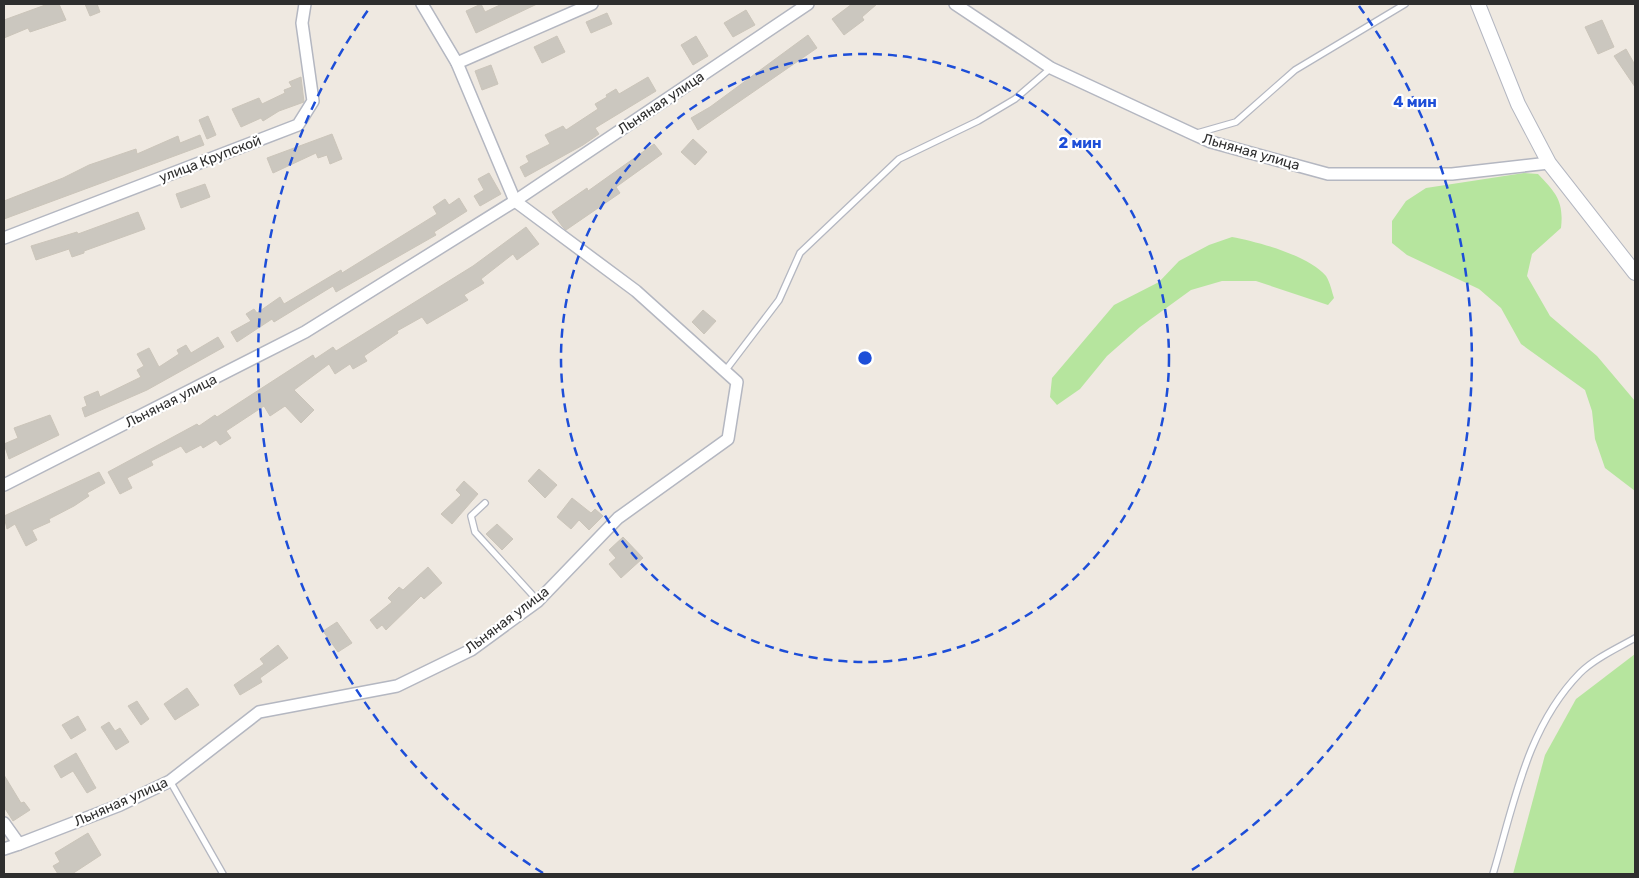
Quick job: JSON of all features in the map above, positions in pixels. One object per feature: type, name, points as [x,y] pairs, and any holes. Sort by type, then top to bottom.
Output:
[{"type":"street","name":"улица Крупской","points":[[4,238],[298,125],[314,101],[302,23],[305,4]]},
{"type":"street","points":[[422,4],[457,63],[515,201]]},
{"type":"street","points":[[457,63],[592,4]]},
{"type":"street","name":"Льняная улица","points":[[4,485],[305,332],[515,201],[808,4]]},
{"type":"street","name":"Льняная улица","points":[[955,4],[1051,68],[1193,134],[1211,142],[1328,174],[1452,174],[1549,163]]},
{"type":"street","points":[[1478,4],[1518,104],[1549,163],[1635,274]]},
{"type":"street","name":"Льняная улица","points":[[4,849],[120,805],[170,781],[259,712],[397,686],[471,650],[538,601],[618,518],[728,439],[737,382],[636,291],[515,201]]},
{"type":"street","points":[[4,823],[19,844]]},
{"type":"lane","points":[[1193,134],[1236,122],[1295,70],[1405,4]]},
{"type":"lane","points":[[725,371],[780,300],[800,253],[899,159],[978,121],[1015,99],[1051,68]]},
{"type":"lane","points":[[485,503],[471,516],[476,532],[538,601]]},
{"type":"lane","points":[[1493,874],[1530,749],[1558,699],[1582,671],[1635,638]]},
{"type":"lane","points":[[170,781],[223,874]]},
{"type":"green space","points":[[1524,173],[1538,174],[1550,187],[1560,204],[1562,219],[1561,228],[1532,254],[1527,276],[1550,316],[1597,356],[1635,401],[1635,491],[1605,468],[1595,439],[1592,411],[1585,390],[1521,344],[1501,308],[1479,289],[1407,255],[1392,243],[1392,221],[1406,201],[1426,188]]},
{"type":"green space","points":[[1232,237],[1282,250],[1318,268],[1326,276],[1334,298],[1328,305],[1256,281],[1222,281],[1191,290],[1140,327],[1107,356],[1080,389],[1057,405],[1050,397],[1052,378],[1114,305],[1159,282],[1179,261],[1209,245]]},
{"type":"green space","points":[[1635,654],[1635,874],[1513,874],[1545,755],[1576,699]]},
{"type":"building","points":[[48,4],[59,4],[66,20],[30,32],[28,28],[4,38],[4,20]]},
{"type":"building","points":[[85,4],[97,4],[100,12],[90,16]]},
{"type":"building","points":[[481,4],[485,12],[502,4],[537,4],[476,33],[466,11]]},
{"type":"building","points":[[852,4],[877,4],[862,17],[864,20],[844,35],[832,19]]},
{"type":"building","points":[[746,10],[755,25],[733,37],[724,23]]},
{"type":"building","points":[[607,13],[612,24],[591,33],[586,22]]},
{"type":"building","points":[[1602,20],[1614,47],[1598,54],[1585,27]]},
{"type":"building","points":[[808,35],[817,48],[698,130],[691,118],[710,107]]},
{"type":"building","points":[[557,36],[565,52],[542,63],[534,47]]},
{"type":"building","points":[[696,36],[708,56],[693,65],[681,45]]},
{"type":"building","points":[[1626,49],[1635,65],[1635,87],[1614,56]]},
{"type":"building","points":[[491,65],[498,84],[482,90],[475,71]]},
{"type":"building","points":[[301,77],[304,102],[279,111],[263,121],[261,118],[241,127],[232,109],[259,98],[262,104],[285,93],[284,90],[292,87],[289,82]]},
{"type":"building","points":[[648,77],[656,91],[595,128],[599,134],[583,145],[525,177],[520,167],[529,162],[526,156],[550,144],[545,135],[563,126],[566,130],[598,109],[595,104],[607,97],[606,95],[616,89],[619,94]]},
{"type":"building","points":[[208,116],[216,135],[207,139],[199,120]]},
{"type":"building","points":[[332,134],[342,159],[330,164],[327,155],[318,158],[316,153],[273,173],[267,158]]},
{"type":"building","points":[[200,135],[204,145],[4,219],[4,201],[63,178],[89,165],[136,149],[137,154],[178,136],[180,143]]},
{"type":"building","points":[[693,139],[707,152],[695,165],[681,152]]},
{"type":"building","points":[[654,144],[662,154],[616,187],[620,193],[566,230],[562,226],[552,212],[587,188],[588,191]]},
{"type":"building","points":[[489,173],[501,194],[480,206],[474,196],[484,190],[478,179]]},
{"type":"building","points":[[205,184],[210,197],[181,208],[176,194]]},
{"type":"building","points":[[459,198],[467,211],[434,232],[436,235],[336,292],[333,286],[274,322],[272,319],[237,342],[231,332],[251,321],[246,314],[254,309],[257,313],[280,297],[284,304],[341,270],[342,273],[437,214],[433,207],[445,199],[449,205]]},
{"type":"building","points":[[138,212],[145,229],[72,257],[69,249],[36,260],[31,246],[77,232],[78,234]]},
{"type":"building","points":[[526,227],[539,244],[517,260],[513,254],[481,279],[484,283],[464,295],[468,300],[427,324],[422,317],[397,331],[398,333],[364,356],[367,361],[353,369],[350,364],[335,374],[329,364],[294,390],[314,410],[301,423],[285,406],[270,416],[264,406],[226,431],[231,438],[220,445],[216,440],[203,448],[201,445],[186,453],[181,446],[151,461],[153,465],[127,478],[132,488],[120,494],[108,472],[197,424],[199,426],[215,415],[217,417],[313,355],[315,359],[333,347],[336,351],[473,266]]},
{"type":"building","points":[[703,310],[716,321],[704,334],[692,322]]},
{"type":"building","points":[[218,337],[224,347],[147,390],[85,417],[82,408],[87,406],[84,397],[98,391],[100,397],[141,377],[137,370],[144,366],[137,354],[149,348],[159,367],[179,354],[177,350],[186,345],[191,353]]},
{"type":"building","points":[[50,415],[59,435],[9,459],[4,444],[18,438],[14,428]]},
{"type":"building","points":[[539,469],[557,485],[545,498],[528,481]]},
{"type":"building","points":[[99,472],[105,483],[87,493],[89,496],[74,506],[49,519],[50,522],[32,530],[37,540],[26,546],[15,524],[7,529],[4,516]]},
{"type":"building","points":[[464,481],[478,494],[452,524],[441,514],[461,495],[456,490]]},
{"type":"building","points":[[572,498],[591,513],[595,509],[603,516],[589,530],[579,520],[571,529],[557,517]]},
{"type":"building","points":[[497,524],[513,539],[502,550],[486,534]]},
{"type":"building","points":[[623,537],[643,558],[621,578],[609,564],[616,558],[609,550]]},
{"type":"building","points":[[428,567],[442,583],[424,599],[421,596],[386,630],[382,625],[377,629],[370,620],[392,602],[388,598],[399,587],[403,590]]},
{"type":"building","points":[[337,622],[352,643],[338,652],[323,631]]},
{"type":"building","points":[[278,645],[288,658],[260,678],[262,682],[240,695],[234,685],[264,664],[260,659]]},
{"type":"building","points":[[187,688],[199,705],[175,720],[164,704]]},
{"type":"building","points":[[137,701],[149,719],[141,725],[128,706]]},
{"type":"building","points":[[78,716],[86,730],[71,739],[62,725]]},
{"type":"building","points":[[109,722],[115,731],[120,728],[129,742],[116,750],[101,727]]},
{"type":"building","points":[[76,753],[96,788],[87,793],[73,771],[61,778],[54,766]]},
{"type":"building","points":[[4,775],[21,803],[24,802],[30,810],[13,821],[4,807]]},
{"type":"building","points":[[88,833],[101,855],[72,874],[58,874],[53,866],[60,862],[55,853]]}]
